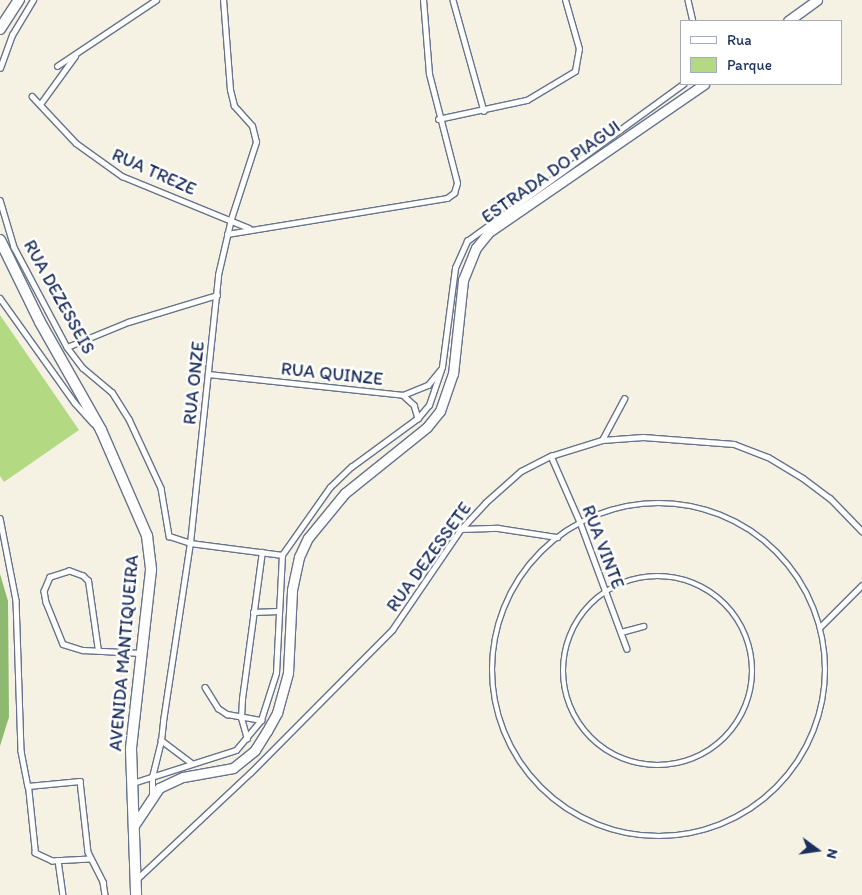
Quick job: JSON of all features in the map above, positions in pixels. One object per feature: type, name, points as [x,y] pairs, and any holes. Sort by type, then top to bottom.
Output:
[{"type":"street","points":[[0,29],[19,0]]},
{"type":"street","points":[[789,20],[817,0]]},
{"type":"street","name":"ESTRADA DO PIAGUI","points":[[132,829],[152,797],[170,781],[233,768],[255,750],[267,731],[277,713],[288,673],[292,590],[299,557],[308,538],[345,492],[427,427],[440,411],[454,374],[463,280],[476,248],[489,232],[703,85]]},
{"type":"street","name":"AVENIDA MANTIQUEIRA","points":[[0,240],[40,322],[101,430],[147,536],[151,570],[130,784],[136,895]]},
{"type":"lane","points":[[0,68],[12,35],[33,0]]},
{"type":"lane","points":[[57,66],[156,0]]},
{"type":"lane","name":"RUA ONZE","points":[[152,797],[152,777],[161,741],[190,543],[217,295],[227,234],[256,142],[252,126],[234,106],[230,90],[223,0]]},
{"type":"lane","points":[[227,234],[249,228],[452,196],[457,183],[438,119],[425,51],[423,0]]},
{"type":"lane","points":[[453,0],[484,111]]},
{"type":"lane","points":[[438,119],[484,111],[527,100],[575,71],[579,49],[565,0]]},
{"type":"lane","points":[[688,0],[693,20]]},
{"type":"lane","points":[[41,103],[78,53]]},
{"type":"lane","points":[[130,784],[236,750],[247,739],[260,720],[276,673],[282,555],[330,487],[351,467],[418,418],[434,395],[442,367],[455,268],[467,241],[682,85]]},
{"type":"lane","name":"RUA TREZE","points":[[32,96],[41,103],[76,144],[122,176],[231,219],[249,228]]},
{"type":"lane","name":"RUA DEZESSEIS","points":[[0,200],[14,247],[67,347],[83,368],[120,402],[161,488],[166,530],[174,540],[282,555]]},
{"type":"lane","points":[[67,347],[128,322],[217,295]]},
{"type":"lane","points":[[0,298],[75,403],[101,430]]},
{"type":"lane","name":"RUA QUINZE","points":[[208,374],[403,395],[428,384],[442,367]]},
{"type":"lane","points":[[403,395],[414,405],[418,418]]},
{"type":"lane","points":[[602,440],[624,399]]},
{"type":"lane","name":"RUA DEZESSETE","points":[[134,882],[250,773],[392,630],[462,528],[509,480],[551,456],[602,440],[687,438],[734,444],[768,457],[803,478],[836,504],[862,532]]},
{"type":"lane","name":"RUA VINTE","points":[[551,456],[580,522],[627,649]]},
{"type":"lane","points":[[667,502],[697,506],[726,516],[752,530],[790,566],[810,598],[820,627],[825,682],[821,709],[799,760],[776,789],[739,817],[687,835],[641,836],[605,828],[556,802],[536,784],[506,737],[492,684],[497,628],[506,602],[536,556],[557,537],[580,522],[608,510],[637,503],[667,502]]},
{"type":"lane","points":[[0,518],[16,600],[21,751],[28,786],[35,853],[44,860],[90,859]]},
{"type":"lane","points":[[462,528],[498,528],[557,537]]},
{"type":"lane","points":[[247,739],[241,718],[262,552]]},
{"type":"lane","points":[[98,651],[92,591],[88,581],[83,576],[69,571],[50,576],[44,591],[58,637],[72,648],[98,651],[142,653]]},
{"type":"lane","points":[[652,574],[677,576],[700,584],[721,598],[738,617],[749,640],[754,664],[752,689],[744,713],[730,734],[711,751],[688,762],[672,765],[639,765],[615,757],[594,743],[578,724],[567,701],[562,677],[564,652],[572,628],[586,607],[605,590],[627,579],[652,574]]},
{"type":"lane","points":[[820,627],[862,585]]},
{"type":"lane","points":[[253,612],[279,611]]},
{"type":"lane","points":[[621,632],[643,626]]},
{"type":"lane","points":[[205,687],[218,708],[241,718],[260,720]]},
{"type":"lane","points":[[161,741],[192,764]]},
{"type":"lane","points":[[28,786],[80,781],[90,859],[97,868],[105,895]]},
{"type":"lane","points":[[58,860],[63,895]]},
{"type":"green space","points":[[0,315],[79,430],[4,482],[0,476]]},
{"type":"green space","points":[[0,574],[8,601],[9,717],[0,746]]}]
